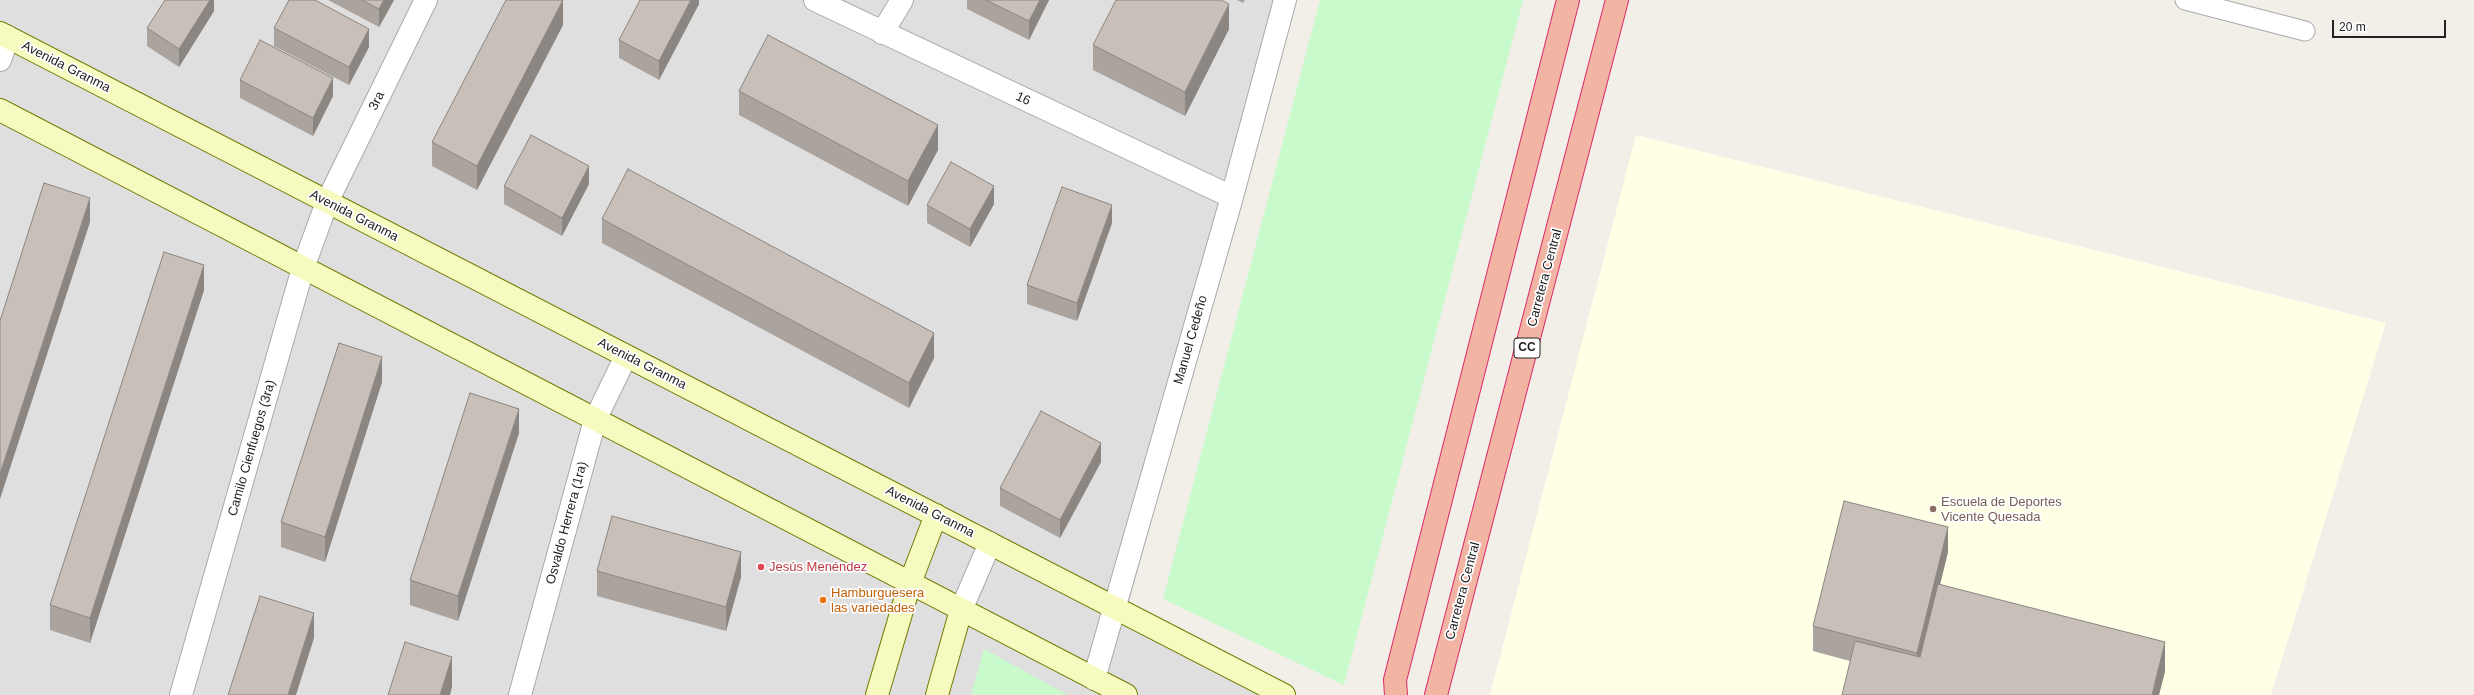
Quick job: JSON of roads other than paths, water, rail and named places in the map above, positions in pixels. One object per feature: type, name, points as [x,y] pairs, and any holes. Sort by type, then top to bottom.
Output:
[{"type":"highway","points":[[1396,695],[1395,680],[1568,0]]},
{"type":"highway","name":"Carretera Central","points":[[1436,695],[1617,0]]},
{"type":"main road","name":"Avenida Granma","points":[[4,35],[1284,695]]},
{"type":"main road","points":[[0,110],[1126,695]]},
{"type":"main road","points":[[877,695],[910,584],[936,515]]},
{"type":"main road","points":[[937,695],[961,610]]},
{"type":"street","name":"3ra","points":[[327,202],[426,0]]},
{"type":"street","name":"16","points":[[815,0],[882,34],[1232,197]]},
{"type":"street","points":[[882,34],[902,0]]},
{"type":"street","name":"Manuel Cedeño","points":[[1094,679],[1232,197],[1285,0]]},
{"type":"street","points":[[0,60],[4,35]]},
{"type":"street","name":"Camilo Cienfuegos (3ra)","points":[[181,695],[303,268],[327,202]]},
{"type":"street","name":"Osvaldo Herrera (1ra)","points":[[520,695],[596,420],[626,356]]},
{"type":"street","points":[[961,610],[990,543]]},
{"type":"lane","points":[[2185,0],[2305,31]]},
{"type":"place","name":"Escuela de Deportes Vicente Quesada","points":[[1933,509]]},
{"type":"place","name":"Jesús Menéndez","points":[[761,567]]},
{"type":"place","name":"Hamburguesera las variedades","points":[[823,600]]}]
